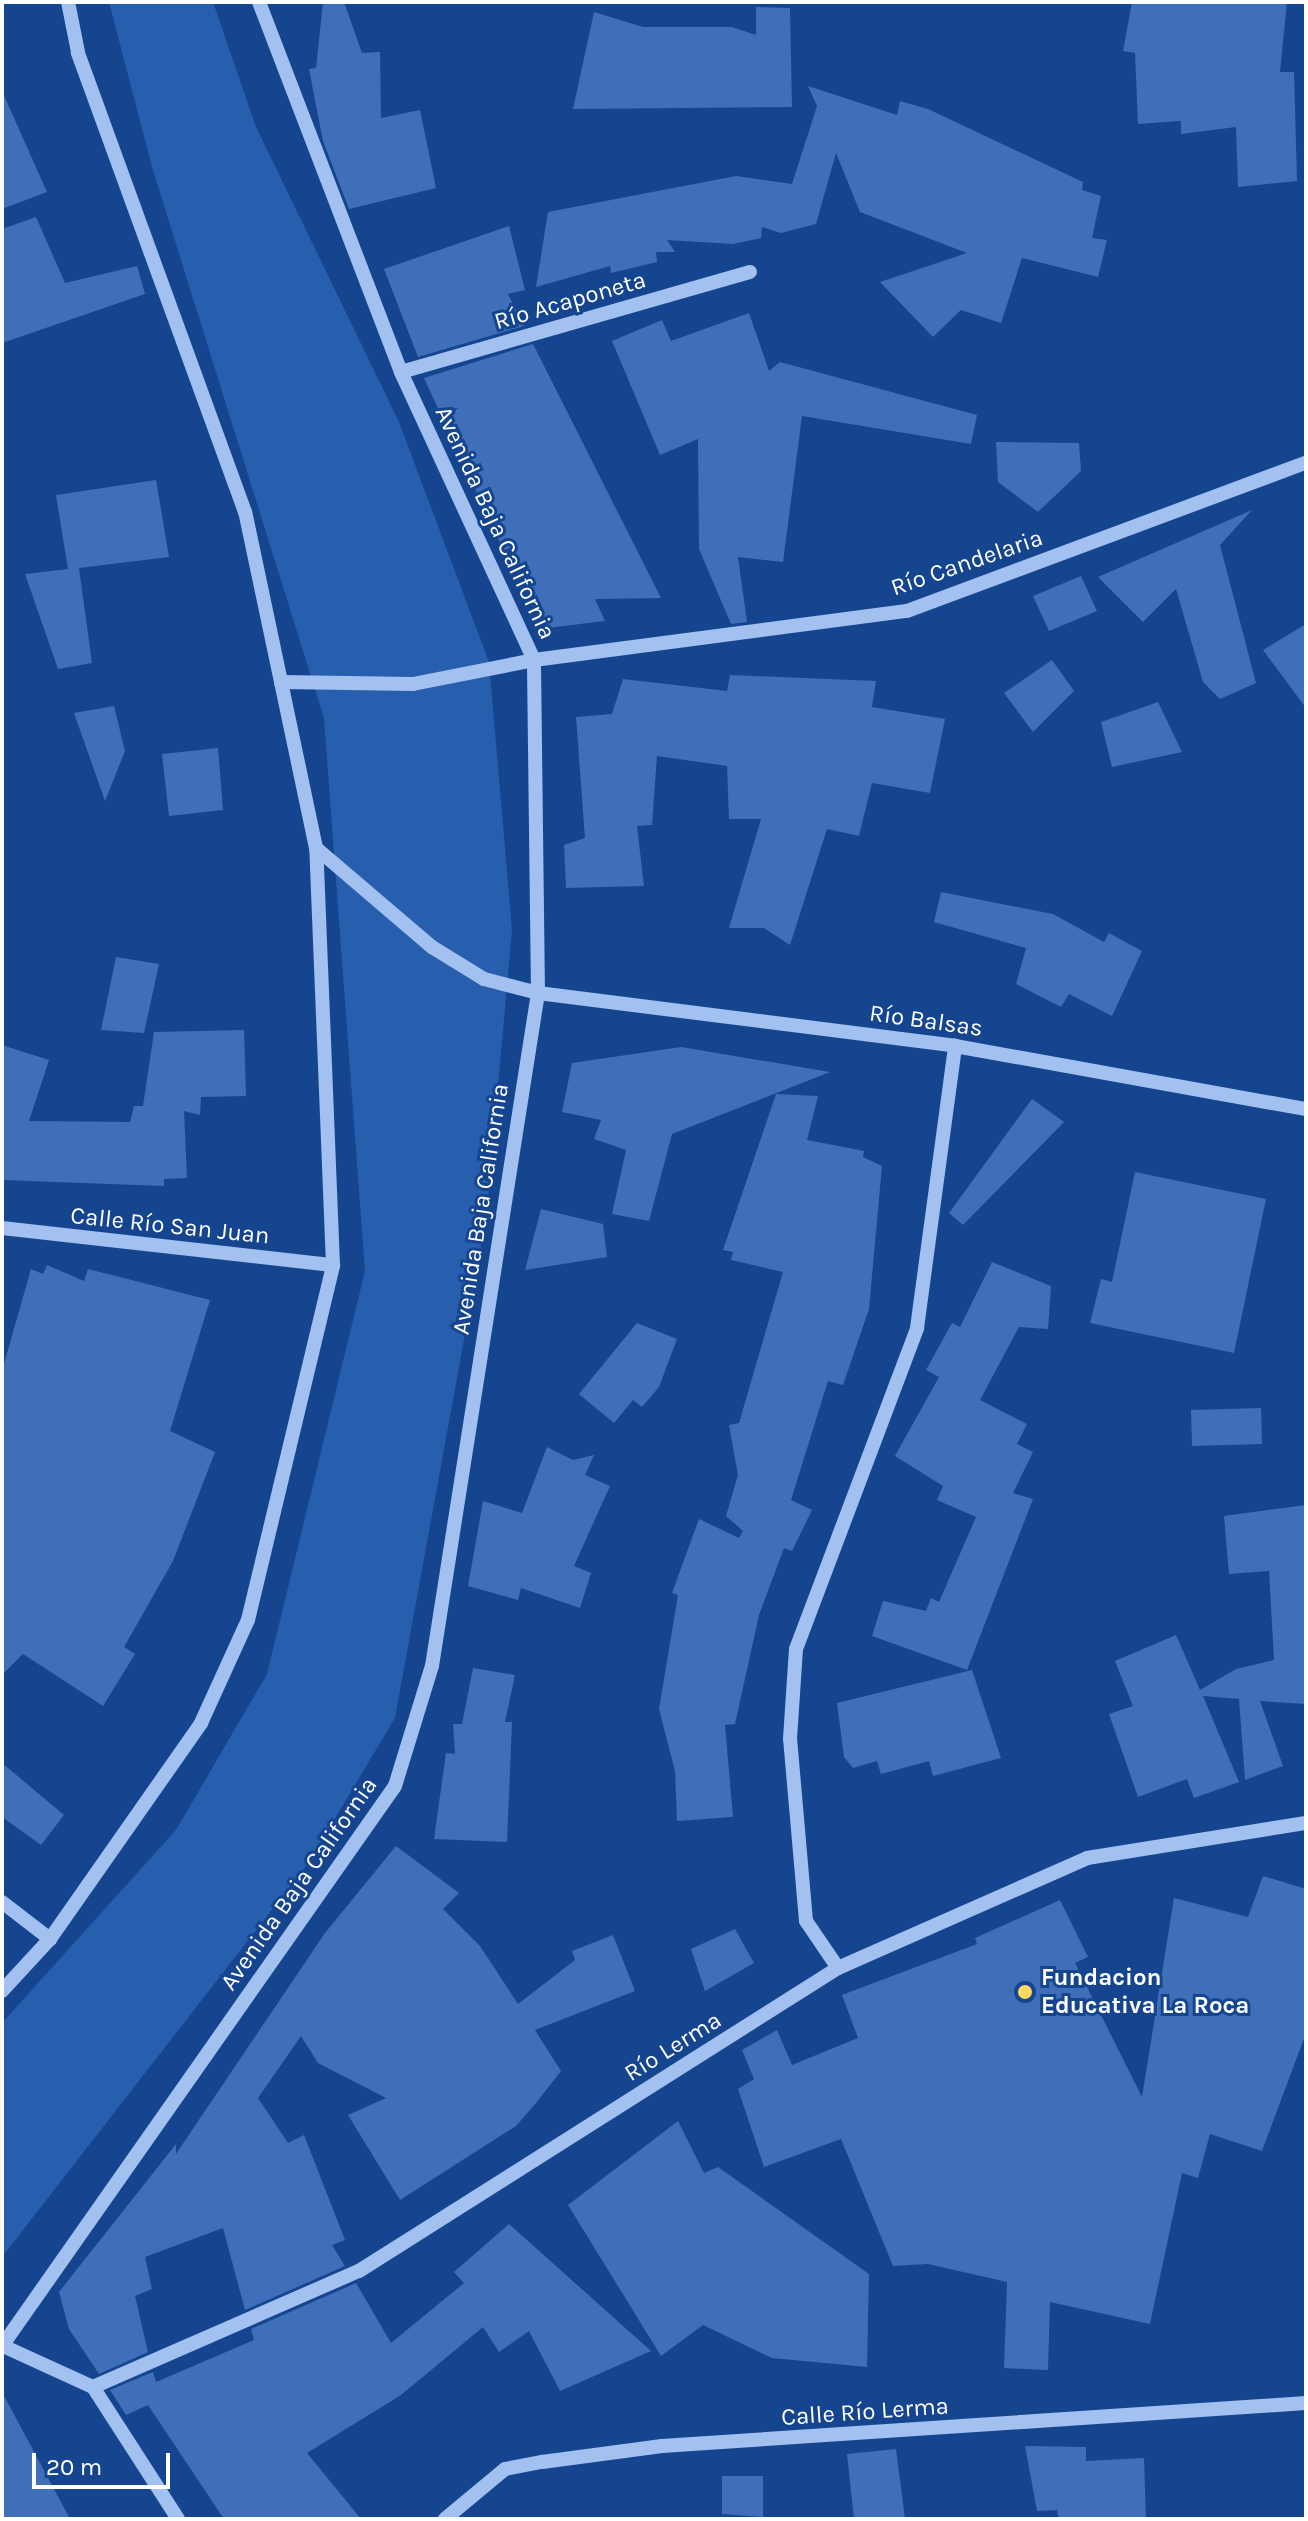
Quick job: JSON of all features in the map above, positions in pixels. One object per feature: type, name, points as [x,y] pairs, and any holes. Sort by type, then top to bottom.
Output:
[{"type":"street","points":[[2,1991],[50,1939],[201,1723],[248,1620],[333,1265],[316,848],[245,512],[78,52],[68,2]]},
{"type":"street","name":"Avenida Baja California","points":[[2,2346],[395,1786],[432,1666],[538,993],[534,660],[401,372],[259,2]]},
{"type":"street","name":"Río Acaponeta","points":[[401,372],[750,272]]},
{"type":"street","name":"Río Candelaria","points":[[281,682],[413,684],[534,660],[907,611],[1306,463]]},
{"type":"street","name":"Río Balsas","points":[[316,848],[432,947],[484,979],[538,993],[955,1046],[1306,1109]]},
{"type":"street","points":[[838,1968],[806,1921],[790,1739],[796,1649],[917,1328],[955,1046]]},
{"type":"street","name":"Calle Río San Juan","points":[[2,1228],[333,1265]]},
{"type":"street","name":"Río Lerma","points":[[93,2387],[359,2271],[838,1968],[1087,1858],[1306,1823]]},
{"type":"street","points":[[2,1902],[50,1939]]},
{"type":"street","points":[[2,2346],[93,2387],[178,2519]]},
{"type":"street","name":"Calle Río Lerma","points":[[445,2519],[505,2469],[542,2462],[662,2446],[1306,2403]]},
{"type":"shaded area","points":[[109,2],[213,2],[256,127],[399,422],[489,662],[512,930],[486,1219],[395,1718],[309,1862],[2,2257],[2,2023],[176,1830],[267,1674],[365,1271],[324,718],[152,167]]},
{"type":"building","points":[[323,2],[344,2],[362,53],[380,52],[381,118],[420,110],[436,188],[349,209],[323,141],[309,69],[316,68]]},
{"type":"building","points":[[1132,2],[1287,2],[1280,72],[1294,72],[1297,181],[1238,187],[1236,127],[1181,134],[1181,121],[1138,124],[1135,53],[1123,51]]},
{"type":"building","points":[[756,7],[790,8],[792,107],[573,109],[594,12],[643,27],[732,27],[756,35]]},
{"type":"building","points":[[808,86],[897,115],[900,101],[928,109],[1083,182],[1082,190],[1101,196],[1092,238],[1107,240],[1098,277],[1022,258],[1001,323],[961,310],[933,337],[880,282],[967,253],[860,212],[836,153],[816,224],[781,233],[762,227],[761,238],[733,244],[667,240],[675,252],[656,252],[657,262],[611,273],[610,266],[536,287],[548,212],[736,176],[792,184],[817,106]]},
{"type":"building","points":[[2,91],[47,192],[2,209]]},
{"type":"building","points":[[36,217],[65,283],[137,266],[145,294],[2,343],[2,229]]},
{"type":"building","points":[[509,226],[525,290],[508,294],[524,326],[418,357],[384,269]]},
{"type":"building","points":[[749,313],[769,371],[780,362],[977,415],[971,444],[802,416],[783,562],[738,557],[747,622],[731,624],[699,549],[698,439],[660,455],[612,341],[662,320],[671,341]]},
{"type":"building","points":[[533,344],[661,598],[595,599],[605,621],[547,628],[526,577],[518,582],[424,378]]},
{"type":"building","points":[[996,442],[1079,443],[1081,471],[1038,512],[998,482]]},
{"type":"building","points":[[156,480],[169,557],[79,568],[92,663],[58,669],[25,574],[68,569],[56,495]]},
{"type":"building","points":[[1252,510],[1220,545],[1256,683],[1220,699],[1203,682],[1176,589],[1143,622],[1098,577]]},
{"type":"building","points":[[1081,576],[1097,611],[1049,631],[1033,596]]},
{"type":"building","points":[[1306,624],[1306,708],[1263,650]]},
{"type":"building","points":[[1052,660],[1074,691],[1033,732],[1004,693]]},
{"type":"building","points":[[730,675],[876,681],[872,707],[945,719],[930,793],[872,783],[859,836],[827,829],[790,945],[764,928],[729,928],[761,819],[729,819],[727,766],[657,756],[652,825],[637,826],[644,886],[566,888],[564,845],[585,838],[576,717],[612,714],[623,679],[727,691]]},
{"type":"building","points":[[1158,702],[1182,752],[1112,767],[1101,722]]},
{"type":"building","points":[[114,706],[125,751],[105,801],[74,713]]},
{"type":"building","points":[[218,748],[223,810],[169,816],[162,754]]},
{"type":"building","points":[[941,892],[1053,914],[1104,942],[1109,933],[1142,951],[1112,1016],[1069,994],[1061,1007],[1016,984],[1026,948],[934,922]]},
{"type":"building","points":[[116,957],[159,964],[144,1033],[101,1030]]},
{"type":"building","points":[[244,1030],[246,1096],[201,1097],[200,1115],[184,1111],[187,1178],[164,1179],[164,1186],[2,1180],[2,1045],[49,1060],[29,1121],[130,1122],[134,1106],[143,1106],[154,1032]]},
{"type":"building","points":[[681,1047],[830,1072],[672,1134],[649,1221],[612,1214],[626,1150],[594,1139],[601,1120],[562,1112],[572,1063]]},
{"type":"building","points":[[776,1094],[818,1096],[807,1140],[864,1151],[863,1157],[882,1166],[869,1309],[843,1385],[828,1381],[791,1500],[812,1510],[792,1551],[784,1548],[759,1615],[735,1724],[725,1725],[733,1817],[677,1821],[675,1771],[659,1709],[678,1595],[672,1593],[699,1519],[739,1538],[743,1531],[726,1516],[738,1475],[729,1425],[739,1423],[783,1272],[731,1260],[733,1252],[723,1250]]},
{"type":"building","points":[[1032,1099],[1064,1122],[963,1225],[949,1213]]},
{"type":"building","points":[[1135,1172],[1266,1199],[1234,1353],[1090,1323],[1101,1279],[1112,1282]]},
{"type":"building","points":[[541,1209],[603,1224],[607,1257],[525,1270]]},
{"type":"building","points":[[992,1262],[1051,1286],[1048,1329],[1019,1327],[980,1400],[1027,1424],[1017,1444],[1033,1452],[1013,1493],[1033,1499],[967,1670],[872,1636],[883,1601],[926,1611],[931,1598],[939,1602],[976,1517],[937,1500],[943,1486],[895,1456],[939,1377],[926,1370],[952,1323],[960,1327]]},
{"type":"building","points":[[47,1265],[84,1281],[88,1269],[210,1300],[170,1431],[215,1452],[173,1561],[124,1647],[135,1654],[103,1706],[23,1654],[2,1675],[2,1371],[31,1269],[43,1274]]},
{"type":"building","points":[[637,1323],[677,1339],[659,1387],[642,1407],[633,1400],[614,1423],[579,1394]]},
{"type":"building","points":[[1261,1408],[1262,1444],[1192,1446],[1191,1410]]},
{"type":"building","points":[[547,1447],[573,1460],[594,1455],[585,1475],[610,1486],[574,1566],[591,1573],[580,1608],[521,1588],[518,1600],[468,1586],[483,1501],[522,1513]]},
{"type":"building","points":[[1306,1505],[1306,1704],[1260,1701],[1283,1766],[1245,1780],[1239,1699],[1203,1696],[1239,1782],[1194,1798],[1187,1779],[1138,1797],[1109,1714],[1133,1706],[1115,1661],[1176,1635],[1200,1690],[1236,1669],[1274,1660],[1269,1571],[1229,1574],[1224,1516]]},
{"type":"building","points":[[473,1668],[515,1675],[505,1722],[512,1722],[507,1842],[434,1839],[446,1753],[455,1754],[453,1724],[462,1724]]},
{"type":"building","points":[[972,1670],[1001,1758],[933,1776],[929,1761],[881,1774],[877,1761],[853,1768],[844,1757],[837,1703]]},
{"type":"building","points":[[2,1763],[64,1815],[41,1845],[2,1817]]},
{"type":"building","points":[[396,1846],[459,1893],[443,1909],[480,1946],[518,2004],[575,1960],[572,1951],[613,1935],[635,1991],[535,2030],[561,2071],[536,2103],[516,2126],[400,2200],[348,2115],[386,2098],[318,2063],[301,2036],[258,2098],[288,2143],[304,2135],[345,2240],[332,2245],[345,2266],[245,2310],[223,2228],[145,2257],[152,2289],[135,2296],[148,2352],[99,2374],[69,2329],[59,2292],[176,2144],[176,2154],[325,1933]]},
{"type":"building","points":[[1263,1876],[1306,1889],[1306,2033],[1262,2151],[1210,2134],[1198,2178],[1182,2173],[1150,2324],[1050,2302],[1048,2370],[1004,2368],[1007,2282],[928,2264],[893,2266],[841,2139],[764,2167],[738,2089],[754,2079],[742,2050],[777,2030],[792,2065],[858,2038],[842,1995],[977,1944],[975,1938],[1060,1900],[1088,1957],[1075,1963],[1142,2097],[1174,1898],[1248,1917]]},
{"type":"building","points":[[735,1929],[754,1963],[705,1991],[691,1949]]},
{"type":"building","points":[[678,2121],[704,2173],[718,2167],[869,2274],[867,2367],[772,2358],[703,2325],[661,2356],[568,2205]]},
{"type":"building","points":[[509,2224],[651,2351],[560,2391],[529,2331],[499,2352],[483,2327],[401,2395],[307,2453],[361,2519],[224,2519],[148,2405],[126,2415],[110,2390],[153,2372],[156,2382],[254,2340],[251,2329],[356,2283],[391,2343],[464,2283],[454,2272]]},
{"type":"building","points":[[2,2392],[70,2519],[2,2519]]},
{"type":"building","points":[[1025,2446],[1086,2447],[1086,2461],[1144,2458],[1146,2519],[1059,2519],[1057,2510],[1037,2511]]},
{"type":"building","points":[[896,2449],[905,2519],[854,2519],[847,2454]]},
{"type":"building","points":[[722,2476],[763,2476],[763,2517],[722,2514]]},
{"type":"place","name":"Fundacion Educativa La Roca","points":[[1025,1992]]}]
